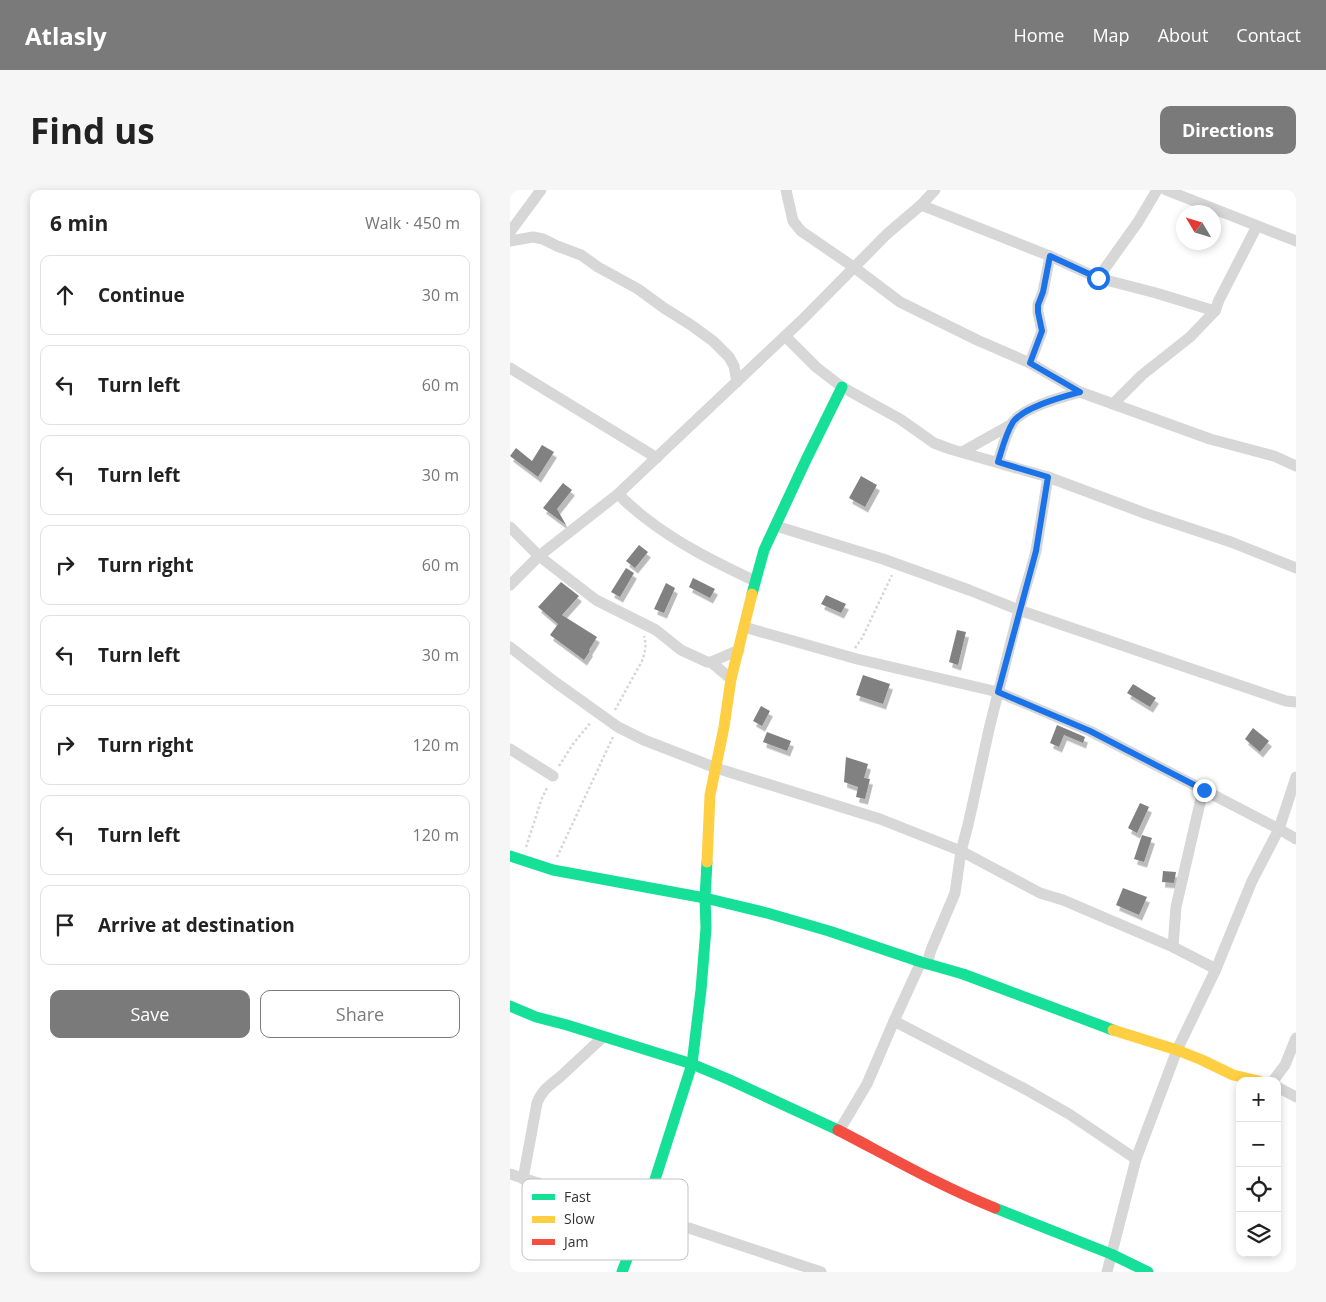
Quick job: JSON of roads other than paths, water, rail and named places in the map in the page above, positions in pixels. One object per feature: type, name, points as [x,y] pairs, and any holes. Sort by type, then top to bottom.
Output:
[{"type":"street","points":[[510,232],[541,190]]},
{"type":"street","points":[[786,190],[793,221],[801,231],[900,302],[968,336],[1030,363],[1080,392],[1210,439],[1274,456],[1296,466]]},
{"type":"street","points":[[510,585],[540,556],[618,494],[657,458],[855,268],[887,234],[921,205],[935,190]]},
{"type":"street","points":[[1098,278],[1138,222],[1157,190]]},
{"type":"street","points":[[1166,190],[1296,241]]},
{"type":"street","points":[[921,205],[1050,256],[1098,278],[1215,311]]},
{"type":"street","points":[[1113,404],[1142,375],[1190,337],[1215,311],[1257,226]]},
{"type":"street","points":[[510,242],[533,237],[543,239],[581,255],[598,267],[638,289],[718,346],[729,357],[734,366],[737,382]]},
{"type":"street","points":[[1030,363],[1042,331],[1038,305],[1043,292],[1050,256]]},
{"type":"street","points":[[785,336],[816,367],[842,387],[900,419],[934,442],[1048,477],[1147,514],[1231,542],[1296,568]]},
{"type":"street","points":[[510,368],[657,458]]},
{"type":"street","points":[[654,1179],[692,1064],[702,990],[710,795],[744,627],[764,550],[842,387]]},
{"type":"street","points":[[962,452],[1012,424],[1021,414],[1059,398],[1080,392]]},
{"type":"street","points":[[998,462],[1012,424]]},
{"type":"street","points":[[839,1131],[867,1084],[894,1021],[931,950],[955,893],[961,851],[998,692],[1036,551],[1048,477]]},
{"type":"street","points":[[618,494],[644,518],[676,539],[721,565],[755,581]]},
{"type":"street","points":[[776,526],[896,564],[1019,610],[1278,698],[1296,702]]},
{"type":"street","points":[[510,527],[540,556],[596,600],[656,630],[681,650],[711,662],[732,679]]},
{"type":"street","points":[[744,627],[848,656],[998,692],[1090,731],[1296,839]]},
{"type":"street","points":[[510,647],[613,723],[644,740],[716,768],[880,819],[961,851],[1040,893],[1063,900],[1172,947],[1216,969]]},
{"type":"street","points":[[711,662],[739,650]]},
{"type":"street","points":[[510,749],[553,776]]},
{"type":"street","points":[[1107,1272],[1136,1159],[1178,1050],[1216,969],[1252,881],[1279,829],[1296,777]]},
{"type":"street","points":[[1172,947],[1176,907],[1204,790]]},
{"type":"street","points":[[510,856],[554,870],[705,898],[767,913],[963,974],[1126,1035],[1178,1050],[1238,1077]]},
{"type":"street","points":[[510,1006],[536,1017],[692,1064],[839,1131],[972,1199],[1112,1254],[1148,1272]]},
{"type":"street","points":[[894,1021],[1025,1089],[1068,1114],[1136,1159]]},
{"type":"street","points":[[524,1178],[540,1094],[603,1037]]},
{"type":"street","points":[[1276,1077],[1285,1065],[1296,1038]]},
{"type":"street","points":[[1281,1089],[1296,1097]]},
{"type":"street","points":[[510,1174],[527,1179]]},
{"type":"street","points":[[688,1228],[821,1272]]},
{"type":"street","points":[[622,1272],[626,1260]]}]
